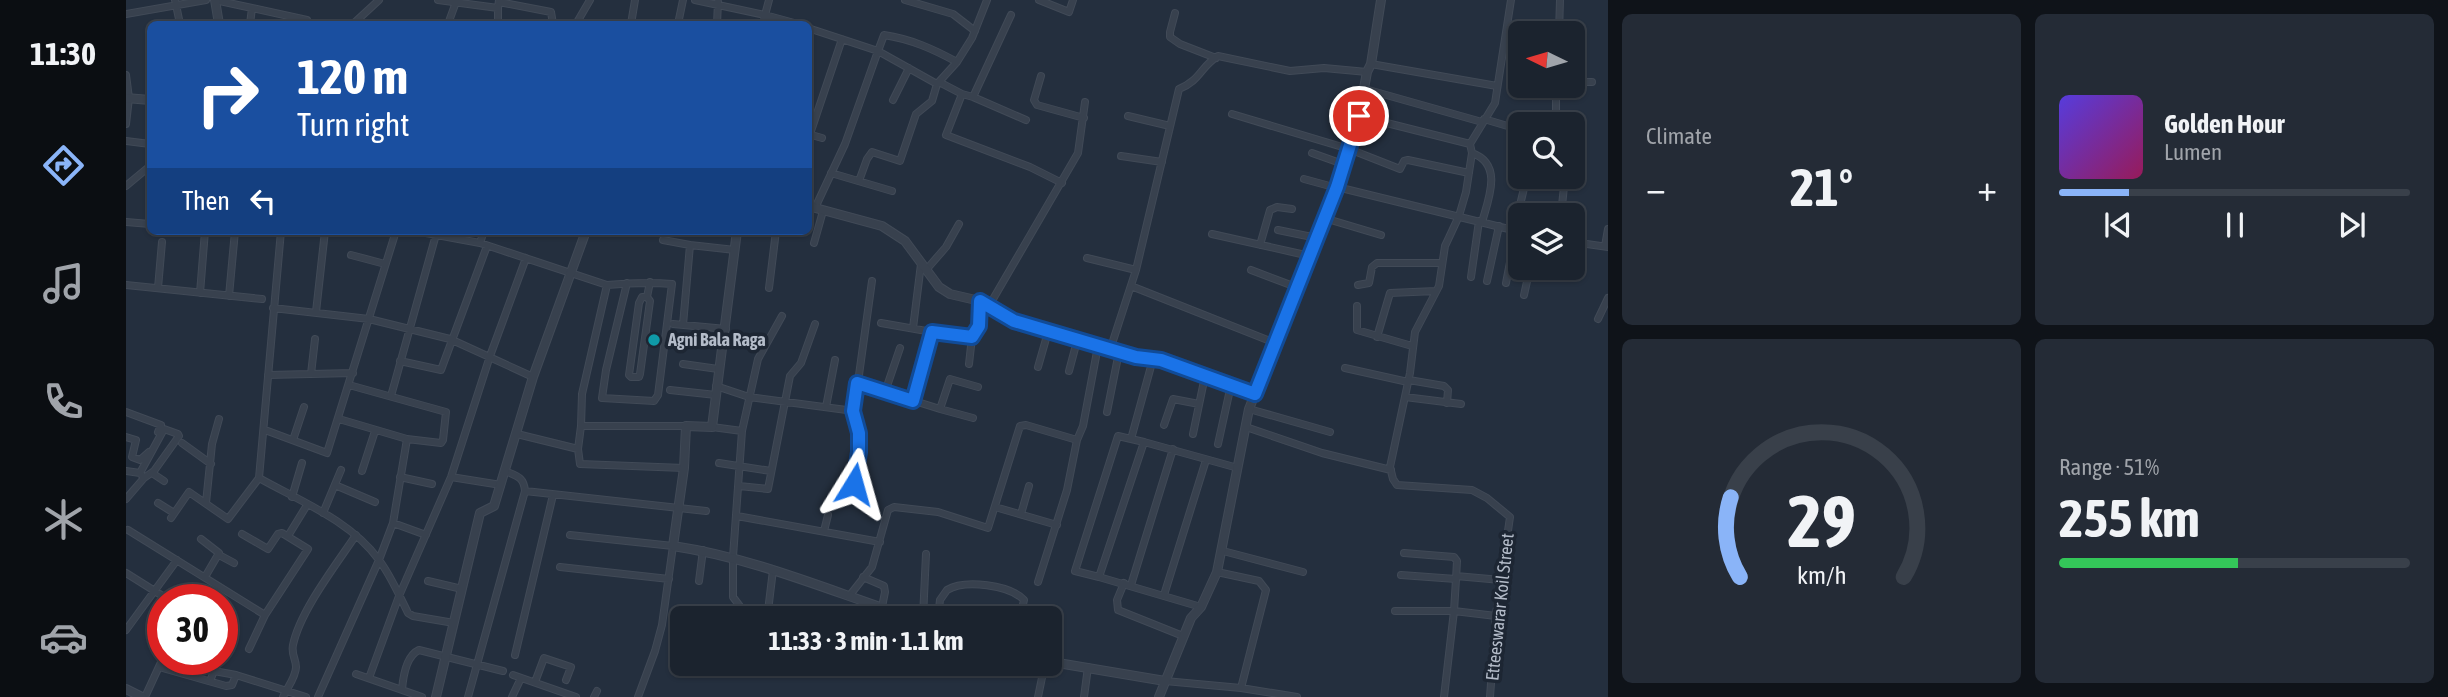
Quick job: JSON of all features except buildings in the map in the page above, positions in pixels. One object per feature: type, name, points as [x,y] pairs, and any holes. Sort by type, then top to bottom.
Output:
[{"type":"street","points":[[126,14],[176,3],[206,0]]},
{"type":"street","points":[[218,21],[215,0],[307,20]]},
{"type":"street","points":[[356,21],[379,0]]},
{"type":"street","points":[[438,0],[499,3],[551,12],[552,21]]},
{"type":"street","points":[[578,21],[590,0]]},
{"type":"street","points":[[632,21],[635,0]]},
{"type":"street","points":[[679,21],[683,0]]},
{"type":"street","points":[[695,0],[718,2],[787,21]]},
{"type":"street","points":[[744,10],[746,0]]},
{"type":"street","points":[[762,21],[769,0]]},
{"type":"street","points":[[905,0],[953,14],[975,31]]},
{"type":"street","points":[[859,181],[872,152],[900,161],[916,114],[932,101],[938,83],[957,62],[975,31],[987,0]]},
{"type":"street","points":[[1039,0],[1069,12],[1073,0]]},
{"type":"street","points":[[1159,697],[1191,618],[1201,607],[1217,572],[1249,409],[1337,187],[1359,116],[1381,0]]},
{"type":"street","points":[[1246,427],[1322,453],[1391,470],[1409,381],[1415,332],[1436,291],[1445,246],[1459,216],[1469,173],[1472,153],[1470,144],[1495,103],[1511,0]]},
{"type":"street","points":[[1559,21],[1560,0]]},
{"type":"street","points":[[449,21],[456,2]]},
{"type":"street","points":[[718,2],[718,21]]},
{"type":"street","points":[[176,3],[179,21]]},
{"type":"street","points":[[498,21],[499,3]]},
{"type":"street","points":[[250,21],[252,8]]},
{"type":"street","points":[[1175,13],[1170,37],[1180,44],[1216,58],[1227,57],[1290,71],[1369,68],[1497,86]]},
{"type":"street","points":[[973,97],[1011,15]]},
{"type":"street","points":[[812,29],[878,51],[938,83],[1026,120]]},
{"type":"street","points":[[814,243],[816,208],[845,144],[884,34],[922,44],[957,62]]},
{"type":"street","points":[[812,125],[842,39]]},
{"type":"street","points":[[1107,412],[1115,351],[1179,89],[1192,83],[1206,65],[1216,58]]},
{"type":"street","points":[[893,100],[909,68]]},
{"type":"street","points":[[126,75],[126,124]]},
{"type":"street","points":[[1041,76],[1034,100],[1037,105],[1084,118]]},
{"type":"street","points":[[1586,82],[1592,82]]},
{"type":"street","points":[[1365,89],[1508,127]]},
{"type":"street","points":[[962,94],[946,135],[1030,167],[1062,183]]},
{"type":"street","points":[[128,98],[147,100]]},
{"type":"street","points":[[989,306],[1078,153],[1085,102]]},
{"type":"street","points":[[1232,114],[1349,149],[1400,169],[1406,160],[1469,173]]},
{"type":"street","points":[[1128,116],[1170,126]]},
{"type":"street","points":[[1359,116],[1470,144]]},
{"type":"street","points":[[812,135],[822,138]]},
{"type":"street","points":[[126,141],[147,144]]},
{"type":"street","points":[[1312,153],[1343,164]]},
{"type":"street","points":[[1471,277],[1481,222],[1489,198],[1492,170],[1485,160],[1472,153]]},
{"type":"street","points":[[1121,156],[1162,162]]},
{"type":"street","points":[[126,186],[147,168]]},
{"type":"street","points":[[831,173],[892,191]]},
{"type":"street","points":[[1304,178],[1508,228]]},
{"type":"street","points":[[816,208],[882,226],[905,241],[939,287],[950,294],[980,301],[1014,321],[1077,341],[1153,359],[1255,394]]},
{"type":"street","points":[[1260,245],[1270,209],[1292,209]]},
{"type":"street","points":[[1324,218],[1381,236]]},
{"type":"street","points":[[126,222],[147,223]]},
{"type":"street","points":[[913,328],[923,267],[946,247],[959,224]]},
{"type":"street","points":[[1487,281],[1499,226]]},
{"type":"street","points":[[1585,243],[1607,246],[1608,229]]},
{"type":"street","points":[[1278,230],[1317,238]]},
{"type":"street","points":[[1213,234],[1310,256]]},
{"type":"street","points":[[200,293],[205,235]]},
{"type":"street","points":[[229,296],[235,235]]},
{"type":"street","points":[[159,503],[173,515],[190,492],[228,519],[259,478],[281,235]]},
{"type":"street","points":[[316,312],[325,235]]},
{"type":"street","points":[[265,430],[327,453],[395,235]]},
{"type":"street","points":[[391,396],[435,235]]},
{"type":"street","points":[[444,235],[484,245],[607,285],[627,283],[650,282],[672,284],[658,395],[654,401],[602,398],[627,283]]},
{"type":"street","points":[[400,361],[439,370],[484,245],[484,235]]},
{"type":"street","points":[[436,697],[480,513],[494,506],[533,377],[584,235]]},
{"type":"street","points":[[712,427],[736,235]]},
{"type":"street","points":[[769,288],[776,235]]},
{"type":"street","points":[[663,240],[734,250]]},
{"type":"street","points":[[158,288],[162,242]]},
{"type":"street","points":[[683,325],[690,245]]},
{"type":"street","points":[[351,255],[385,264]]},
{"type":"street","points":[[369,678],[399,596],[451,477],[490,356],[526,258]]},
{"type":"street","points":[[1087,258],[1136,270]]},
{"type":"street","points":[[1358,285],[1369,284],[1371,267],[1377,263],[1442,263]]},
{"type":"street","points":[[1251,270],[1296,287]]},
{"type":"street","points":[[1506,283],[1508,274]]},
{"type":"street","points":[[1524,295],[1527,280]]},
{"type":"street","points":[[854,484],[859,433],[853,411],[872,281]]},
{"type":"street","points":[[648,298],[642,297],[639,303],[629,375],[631,377],[639,377],[640,374],[650,282]]},
{"type":"street","points":[[126,285],[262,299]]},
{"type":"street","points":[[607,285],[582,394],[578,449],[580,464],[684,468]]},
{"type":"street","points":[[1131,286],[1275,343]]},
{"type":"street","points":[[1377,337],[1390,293],[1436,291]]},
{"type":"street","points":[[1598,319],[1608,298]]},
{"type":"street","points":[[969,364],[972,337],[979,326],[980,301]]},
{"type":"street","points":[[1357,306],[1357,330],[1412,346]]},
{"type":"street","points":[[273,308],[369,319],[409,328],[450,339],[533,377]]},
{"type":"street","points":[[740,606],[733,597],[733,557],[742,431],[758,359],[782,316]]},
{"type":"street","points":[[881,323],[972,337]]},
{"type":"street","points":[[673,324],[726,329]]},
{"type":"street","points":[[739,486],[768,489],[790,376],[801,363],[815,324]]},
{"type":"street","points":[[913,401],[932,332]]},
{"type":"street","points":[[1038,367],[1048,332]]},
{"type":"street","points":[[311,374],[315,339]]},
{"type":"street","points":[[1069,371],[1077,341]]},
{"type":"street","points":[[1038,582],[1068,490],[1098,346]]},
{"type":"street","points":[[885,392],[900,348]]},
{"type":"street","points":[[1131,439],[1153,359]]},
{"type":"street","points":[[826,407],[835,360]]},
{"type":"street","points":[[683,365],[718,369]]},
{"type":"street","points":[[1345,368],[1446,387],[1447,402]]},
{"type":"street","points":[[268,375],[353,373]]},
{"type":"street","points":[[1193,434],[1205,376]]},
{"type":"street","points":[[940,408],[950,379],[978,387]]},
{"type":"street","points":[[857,383],[973,418]]},
{"type":"street","points":[[339,419],[407,439],[441,443],[446,412],[349,385]]},
{"type":"street","points":[[1218,444],[1231,385]]},
{"type":"street","points":[[670,390],[716,390],[783,404],[853,411]]},
{"type":"street","points":[[1405,397],[1461,404]]},
{"type":"street","points":[[1164,425],[1174,399],[1199,404]]},
{"type":"street","points":[[293,440],[304,407]]},
{"type":"street","points":[[1249,409],[1330,432]]},
{"type":"street","points":[[126,412],[161,425],[150,451],[140,460],[131,456],[136,440],[126,437]]},
{"type":"street","points":[[206,503],[212,444],[219,419]]},
{"type":"street","points":[[581,426],[686,425],[742,431]]},
{"type":"street","points":[[638,697],[655,651],[669,579],[684,468],[686,425]]},
{"type":"street","points":[[850,595],[872,567],[888,510],[894,507],[938,512],[988,528],[1020,426],[1026,425],[1077,440]]},
{"type":"street","points":[[126,472],[141,476],[152,473],[179,436],[166,428],[162,431],[141,476],[126,499]]},
{"type":"street","points":[[362,471],[375,431]]},
{"type":"street","points":[[517,434],[578,449]]},
{"type":"street","points":[[1201,607],[1074,570],[1118,436],[1238,468]]},
{"type":"street","points":[[318,697],[393,523],[407,439]]},
{"type":"street","points":[[1099,577],[1144,442]]},
{"type":"street","points":[[182,443],[211,464]]},
{"type":"street","points":[[1172,449],[1128,584],[1118,600],[1118,610],[1183,636]]},
{"type":"street","points":[[1164,595],[1206,460]]},
{"type":"street","points":[[292,497],[302,463]]},
{"type":"street","points":[[719,463],[771,471]]},
{"type":"street","points":[[323,513],[341,470]]},
{"type":"street","name":"Etteeswarar Koil Street","points":[[1391,470],[1397,485],[1472,490],[1508,514],[1510,523],[1500,580],[1490,697]]},
{"type":"street","points":[[468,697],[525,491],[521,478],[505,471]]},
{"type":"street","points":[[152,473],[164,481]]},
{"type":"street","points":[[400,477],[432,484]]},
{"type":"street","points":[[451,477],[501,485]]},
{"type":"street","points":[[259,478],[323,513],[356,535],[379,560],[413,617],[454,623]]},
{"type":"street","points":[[335,485],[375,502]]},
{"type":"street","points":[[1021,514],[1029,486]]},
{"type":"street","points":[[525,491],[706,512]]},
{"type":"street","points":[[514,655],[553,495]]},
{"type":"street","points":[[288,536],[307,505]]},
{"type":"street","points":[[995,507],[1057,525]]},
{"type":"street","points":[[824,531],[828,515]]},
{"type":"street","points":[[737,516],[880,542]]},
{"type":"street","points":[[393,523],[426,535]]},
{"type":"street","points":[[128,530],[265,615]]},
{"type":"street","points":[[242,534],[267,549],[281,533],[308,550],[265,615],[249,649]]},
{"type":"street","points":[[570,534],[673,546],[733,557],[850,595],[873,606]]},
{"type":"street","points":[[284,694],[296,671],[292,647],[300,626],[356,535]]},
{"type":"street","points":[[201,539],[218,550],[219,555],[234,563]]},
{"type":"street","points":[[699,581],[703,551]]},
{"type":"street","points":[[1223,551],[1303,572]]},
{"type":"street","points":[[1404,553],[1454,557],[1457,561],[1444,697]]},
{"type":"street","points":[[924,606],[926,554]]},
{"type":"street","points":[[205,578],[219,555]]},
{"type":"street","points":[[160,584],[177,560]]},
{"type":"street","points":[[561,567],[669,579]]},
{"type":"street","points":[[769,606],[773,570]]},
{"type":"street","points":[[1217,572],[1259,581],[1266,590],[1241,688]]},
{"type":"street","points":[[126,573],[147,586]]},
{"type":"street","points":[[1401,575],[1500,580]]},
{"type":"street","points":[[863,577],[884,586],[884,606]]},
{"type":"street","points":[[428,581],[462,589]]},
{"type":"street","points":[[940,606],[940,600],[947,590],[967,583],[1017,594],[1024,600],[1023,606]]},
{"type":"street","points":[[126,630],[147,602]]},
{"type":"street","points":[[1395,611],[1454,611],[1496,616]]},
{"type":"street","points":[[402,690],[411,654],[419,650],[503,671]]},
{"type":"street","points":[[535,682],[544,659],[571,667],[566,680]]},
{"type":"street","points":[[1062,663],[1164,681],[1241,688],[1297,697]]},
{"type":"street","points":[[1084,697],[1088,667]]},
{"type":"street","points":[[356,674],[422,697]]},
{"type":"street","points":[[126,690],[144,697],[155,675]]},
{"type":"street","points":[[188,675],[230,685],[236,675],[284,694],[306,697]]},
{"type":"street","points":[[210,681],[212,675]]},
{"type":"street","points":[[513,675],[576,697]]},
{"type":"street","points":[[1038,697],[1042,676]]},
{"type":"street","points":[[512,697],[521,678]]},
{"type":"place","name":"Agni Bala Raga","points":[[654,340]]},
{"type":"route","points":[[854,484],[859,452],[859,433],[853,411],[857,383],[913,401],[932,332],[972,337],[979,326],[980,301],[1014,321],[1136,357],[1161,360],[1255,394],[1337,187],[1359,116]]}]
